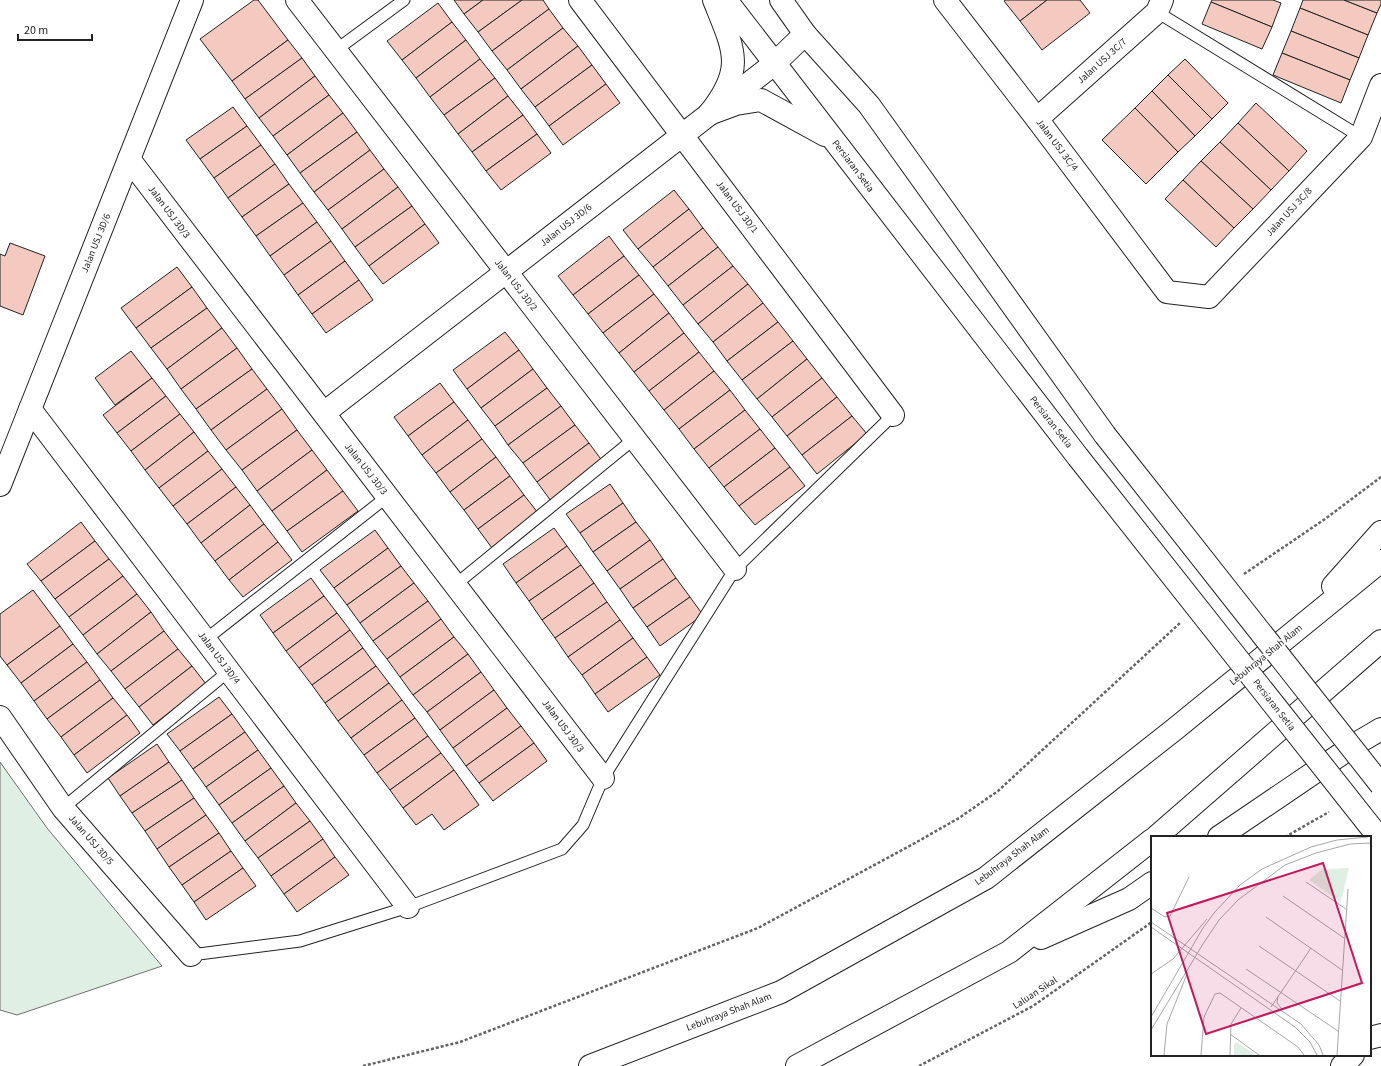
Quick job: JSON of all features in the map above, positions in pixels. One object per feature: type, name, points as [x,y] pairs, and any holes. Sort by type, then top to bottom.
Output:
[{"type":"main road","name":"Jalan USJ 3D/6","points":[[0,485],[192,0]]},
{"type":"main road","name":"Jalan USJ 3D/2","points":[[297,0],[735,569]]},
{"type":"main road","name":"Jalan USJ 3D/1","points":[[580,0],[893,414]]},
{"type":"main road","points":[[709,114],[721,99],[730,82],[734,61],[732,47],[714,0]]},
{"type":"main road","name":"Persiaran Setia","points":[[726,0],[1078,457],[1381,840]]},
{"type":"main road","points":[[781,0],[806,34],[869,104],[1105,435],[1381,785]]},
{"type":"main road","name":"Jalan USJ 3C/4","points":[[945,0],[1037,119],[1167,292]]},
{"type":"main road","name":"Jalan USJ 3C/7","points":[[1037,119],[1160,6]]},
{"type":"main road","name":"Jalan USJ 3D/6","points":[[324,413],[774,64],[806,34]]},
{"type":"main road","name":"Jalan USJ 3C/8","points":[[1167,292],[1209,297],[1361,137],[1381,86]]},
{"type":"main road","points":[[709,114],[736,104],[761,100],[833,139]]},
{"type":"main road","name":"Jalan USJ 3D/3","points":[[129,159],[603,778]]},
{"type":"main road","name":"Jalan USJ 3D/4","points":[[30,409],[408,907]]},
{"type":"main road","points":[[1290,635],[1381,532]]},
{"type":"main road","name":"Lebuhraya Shah Alam","points":[[590,1066],[781,992],[986,878],[1381,561]]},
{"type":"main road","points":[[1157,836],[1381,641]]},
{"type":"main road","name":"Jalan USJ 3D/5","points":[[0,716],[63,808],[191,955]]},
{"type":"main road","points":[[1220,836],[1359,742],[1381,729]]},
{"type":"main road","points":[[1009,952],[1151,841]]},
{"type":"main road","points":[[797,1066],[1009,952],[1129,899],[1151,884]]},
{"type":"main road","points":[[1371,1038],[1381,1036]]},
{"type":"main road","points":[[1342,1066],[1352,1056]]},
{"type":"lane","points":[[336,50],[404,0]]},
{"type":"lane","points":[[1160,6],[1361,137]]},
{"type":"lane","points":[[191,955],[300,941],[408,907],[562,849],[583,825],[603,778],[735,569],[893,414]]},
{"type":"lane","points":[[455,585],[634,439]]},
{"type":"lane","points":[[205,640],[388,496]]},
{"type":"lane","points":[[63,808],[229,671]]},
{"type":"path","points":[[1238,578],[1325,519],[1381,477]]},
{"type":"path","points":[[363,1066],[460,1042],[758,928],[953,821],[998,791],[1185,619]]},
{"type":"path","name":"Laluan Sikal","points":[[919,1066],[1033,1006],[1151,923]]},
{"type":"green space","points":[[0,762],[47,828],[162,966],[17,1015],[0,1010]]},
{"type":"building","points":[[254,0],[258,0],[288,40],[232,81],[200,39]]},
{"type":"building","points":[[454,0],[483,0],[464,14]]},
{"type":"building","points":[[483,0],[522,0],[478,32],[464,14]]},
{"type":"building","points":[[522,0],[543,0],[549,9],[492,51],[478,32]]},
{"type":"building","points":[[1047,0],[1020,21],[1004,1]]},
{"type":"building","points":[[1047,0],[1080,0],[1090,13],[1042,50],[1020,21]]},
{"type":"building","points":[[1212,0],[1273,0],[1281,3],[1272,27],[1211,2]]},
{"type":"building","points":[[1303,0],[1344,0],[1377,13],[1368,35],[1300,8]]},
{"type":"building","points":[[1344,0],[1381,0],[1381,4],[1377,13]]},
{"type":"building","points":[[1211,2],[1272,27],[1262,49],[1202,24]]},
{"type":"building","points":[[438,3],[452,22],[402,60],[387,41]]},
{"type":"building","points":[[1300,8],[1368,35],[1359,58],[1291,31]]},
{"type":"building","points":[[549,9],[563,28],[507,70],[492,51]]},
{"type":"building","points":[[452,22],[466,40],[416,78],[402,60]]},
{"type":"building","points":[[563,28],[578,46],[521,89],[507,70]]},
{"type":"building","points":[[1291,31],[1359,58],[1350,80],[1282,53]]},
{"type":"building","points":[[288,40],[302,58],[245,99],[232,81]]},
{"type":"building","points":[[466,40],[480,59],[430,97],[416,78]]},
{"type":"building","points":[[578,46],[592,65],[535,107],[521,89]]},
{"type":"building","points":[[1282,53],[1350,80],[1341,103],[1273,75]]},
{"type":"building","points":[[302,58],[315,76],[259,118],[245,99]]},
{"type":"building","points":[[480,59],[495,78],[444,115],[430,97]]},
{"type":"building","points":[[1185,59],[1228,103],[1212,119],[1168,75]]},
{"type":"building","points":[[592,65],[606,84],[549,126],[535,107]]},
{"type":"building","points":[[1168,75],[1212,119],[1195,136],[1152,91]]},
{"type":"building","points":[[315,76],[329,95],[273,136],[259,118]]},
{"type":"building","points":[[495,78],[508,96],[458,134],[444,115]]},
{"type":"building","points":[[606,84],[620,103],[563,145],[549,126]]},
{"type":"building","points":[[1152,91],[1195,136],[1178,152],[1135,108]]},
{"type":"building","points":[[329,95],[343,113],[287,155],[273,136]]},
{"type":"building","points":[[508,96],[523,115],[472,152],[458,134]]},
{"type":"building","points":[[1256,103],[1307,151],[1289,171],[1238,123]]},
{"type":"building","points":[[233,107],[247,126],[200,159],[186,140]]},
{"type":"building","points":[[1135,108],[1178,152],[1146,184],[1102,140]]},
{"type":"building","points":[[343,113],[357,132],[300,173],[287,155]]},
{"type":"building","points":[[523,115],[537,134],[486,171],[472,152]]},
{"type":"building","points":[[1238,123],[1289,171],[1271,190],[1220,142]]},
{"type":"building","points":[[247,126],[261,145],[214,178],[200,159]]},
{"type":"building","points":[[357,132],[370,150],[314,192],[300,173]]},
{"type":"building","points":[[537,134],[551,153],[501,190],[486,171]]},
{"type":"building","points":[[1220,142],[1271,190],[1253,209],[1201,161]]},
{"type":"building","points":[[261,145],[275,164],[228,198],[214,178]]},
{"type":"building","points":[[370,150],[384,169],[328,210],[314,192]]},
{"type":"building","points":[[1201,161],[1253,209],[1234,228],[1183,180]]},
{"type":"building","points":[[275,164],[289,184],[242,217],[228,198]]},
{"type":"building","points":[[384,169],[398,187],[342,229],[328,210]]},
{"type":"building","points":[[1183,180],[1234,228],[1216,247],[1165,199]]},
{"type":"building","points":[[289,184],[303,203],[256,236],[242,217]]},
{"type":"building","points":[[398,187],[412,206],[355,247],[342,229]]},
{"type":"building","points":[[674,190],[689,209],[638,249],[623,230]]},
{"type":"building","points":[[303,203],[317,222],[270,256],[256,236]]},
{"type":"building","points":[[412,206],[425,224],[369,266],[355,247]]},
{"type":"building","points":[[689,209],[703,228],[653,267],[638,249]]},
{"type":"building","points":[[317,222],[331,241],[284,275],[270,256]]},
{"type":"building","points":[[425,224],[439,243],[383,284],[369,266]]},
{"type":"building","points":[[703,228],[718,247],[668,286],[653,267]]},
{"type":"building","points":[[609,236],[624,256],[573,295],[558,276]]},
{"type":"building","points":[[331,241],[345,261],[298,295],[284,275]]},
{"type":"building","points":[[10,243],[45,256],[23,315],[0,306],[0,254],[5,256]]},
{"type":"building","points":[[718,247],[733,266],[683,305],[668,286]]},
{"type":"building","points":[[624,256],[639,275],[588,314],[573,295]]},
{"type":"building","points":[[345,261],[359,280],[312,314],[298,295]]},
{"type":"building","points":[[733,266],[748,284],[698,324],[683,305]]},
{"type":"building","points":[[177,267],[192,287],[136,328],[121,308]]},
{"type":"building","points":[[639,275],[654,294],[603,333],[588,314]]},
{"type":"building","points":[[359,280],[373,300],[326,333],[312,314]]},
{"type":"building","points":[[748,284],[763,303],[713,342],[698,324]]},
{"type":"building","points":[[192,287],[207,308],[151,348],[136,328]]},
{"type":"building","points":[[654,294],[669,313],[619,353],[603,333]]},
{"type":"building","points":[[763,303],[778,322],[727,361],[713,342]]},
{"type":"building","points":[[207,308],[222,328],[167,369],[151,348]]},
{"type":"building","points":[[669,313],[684,333],[634,372],[619,353]]},
{"type":"building","points":[[778,322],[793,341],[742,380],[727,361]]},
{"type":"building","points":[[222,328],[237,348],[181,389],[167,369]]},
{"type":"building","points":[[505,332],[519,350],[467,389],[453,370]]},
{"type":"building","points":[[684,333],[699,352],[649,391],[634,372]]},
{"type":"building","points":[[793,341],[807,359],[757,399],[742,380]]},
{"type":"building","points":[[237,348],[252,369],[196,409],[181,389]]},
{"type":"building","points":[[519,350],[533,369],[481,408],[467,389]]},
{"type":"building","points":[[131,351],[152,378],[115,405],[95,378]]},
{"type":"building","points":[[699,352],[714,371],[664,410],[649,391]]},
{"type":"building","points":[[807,359],[822,378],[772,417],[757,399]]},
{"type":"building","points":[[252,369],[267,389],[211,430],[196,409]]},
{"type":"building","points":[[533,369],[547,388],[495,426],[481,408]]},
{"type":"building","points":[[714,371],[730,390],[679,429],[664,410]]},
{"type":"building","points":[[152,378],[166,396],[117,433],[103,415]]},
{"type":"building","points":[[822,378],[837,397],[787,436],[772,417]]},
{"type":"building","points":[[440,383],[454,402],[408,436],[394,417]]},
{"type":"building","points":[[547,388],[561,406],[508,445],[495,426]]},
{"type":"building","points":[[267,389],[282,409],[226,450],[211,430]]},
{"type":"building","points":[[730,390],[745,410],[694,449],[679,429]]},
{"type":"building","points":[[166,396],[180,414],[131,451],[117,433]]},
{"type":"building","points":[[837,397],[852,416],[802,455],[787,436]]},
{"type":"building","points":[[454,402],[468,420],[422,455],[408,436]]},
{"type":"building","points":[[561,406],[575,425],[523,463],[508,445]]},
{"type":"building","points":[[282,409],[297,430],[242,470],[226,450]]},
{"type":"building","points":[[745,410],[760,429],[709,468],[694,449]]},
{"type":"building","points":[[180,414],[194,432],[145,470],[131,451]]},
{"type":"building","points":[[852,416],[867,434],[817,474],[802,455]]},
{"type":"building","points":[[468,420],[482,439],[436,473],[422,455]]},
{"type":"building","points":[[575,425],[589,443],[537,482],[523,463]]},
{"type":"building","points":[[760,429],[775,448],[724,487],[709,468]]},
{"type":"building","points":[[297,430],[312,450],[257,491],[242,470]]},
{"type":"building","points":[[194,432],[208,451],[159,488],[145,470]]},
{"type":"building","points":[[482,439],[496,457],[450,492],[436,473]]},
{"type":"building","points":[[589,443],[603,462],[551,501],[537,482]]},
{"type":"building","points":[[775,448],[790,467],[739,506],[724,487]]},
{"type":"building","points":[[312,450],[327,470],[272,511],[257,491]]},
{"type":"building","points":[[208,451],[222,469],[173,506],[159,488]]},
{"type":"building","points":[[496,457],[510,476],[464,510],[450,492]]},
{"type":"building","points":[[790,467],[805,486],[755,525],[739,506]]},
{"type":"building","points":[[222,469],[236,487],[187,524],[173,506]]},
{"type":"building","points":[[327,470],[343,491],[287,531],[272,511]]},
{"type":"building","points":[[510,476],[524,495],[478,529],[464,510]]},
{"type":"building","points":[[610,484],[623,503],[580,533],[566,514]]},
{"type":"building","points":[[236,487],[250,505],[201,543],[187,524]]},
{"type":"building","points":[[343,491],[358,511],[302,552],[287,531]]},
{"type":"building","points":[[524,495],[538,513],[492,548],[478,529]]},
{"type":"building","points":[[623,503],[636,522],[593,552],[580,533]]},
{"type":"building","points":[[250,505],[264,524],[215,561],[201,543]]},
{"type":"building","points":[[81,522],[95,541],[41,581],[27,564]]},
{"type":"building","points":[[636,522],[650,540],[607,571],[593,552]]},
{"type":"building","points":[[264,524],[278,542],[229,580],[215,561]]},
{"type":"building","points":[[554,528],[567,546],[516,583],[503,564]]},
{"type":"building","points":[[375,530],[388,548],[334,588],[320,570]]},
{"type":"building","points":[[650,540],[663,559],[620,589],[607,571]]},
{"type":"building","points":[[95,541],[109,559],[55,599],[41,581]]},
{"type":"building","points":[[278,542],[292,560],[243,597],[229,580]]},
{"type":"building","points":[[567,546],[581,565],[529,601],[516,583]]},
{"type":"building","points":[[388,548],[401,566],[347,605],[334,588]]},
{"type":"building","points":[[109,559],[123,576],[69,617],[55,599]]},
{"type":"building","points":[[663,559],[676,578],[633,608],[620,589]]},
{"type":"building","points":[[581,565],[594,583],[542,620],[529,601]]},
{"type":"building","points":[[401,566],[414,583],[360,623],[347,605]]},
{"type":"building","points":[[123,576],[137,594],[83,635],[69,617]]},
{"type":"building","points":[[311,578],[324,596],[273,633],[260,615]]},
{"type":"building","points":[[676,578],[690,597],[647,627],[633,608]]},
{"type":"building","points":[[414,583],[428,601],[373,641],[360,623]]},
{"type":"building","points":[[594,583],[607,602],[555,638],[542,620]]},
{"type":"building","points":[[33,590],[60,626],[7,665],[0,656],[0,614]]},
{"type":"building","points":[[137,594],[151,612],[97,654],[83,635]]},
{"type":"building","points":[[324,596],[337,613],[286,651],[273,633]]},
{"type":"building","points":[[690,597],[703,615],[660,646],[647,627]]},
{"type":"building","points":[[428,601],[441,619],[387,659],[373,641]]},
{"type":"building","points":[[607,602],[620,620],[568,657],[555,638]]},
{"type":"building","points":[[151,612],[164,631],[111,671],[97,654]]},
{"type":"building","points":[[337,613],[350,630],[299,668],[286,651]]},
{"type":"building","points":[[441,619],[454,637],[400,677],[387,659]]},
{"type":"building","points":[[620,620],[633,638],[582,675],[568,657]]},
{"type":"building","points":[[60,626],[73,644],[21,683],[7,665]]},
{"type":"building","points":[[350,630],[363,648],[312,685],[299,668]]},
{"type":"building","points":[[164,631],[178,649],[125,689],[111,671]]},
{"type":"building","points":[[454,637],[468,654],[413,695],[400,677]]},
{"type":"building","points":[[633,638],[647,657],[595,694],[582,675]]},
{"type":"building","points":[[73,644],[87,662],[34,701],[21,683]]},
{"type":"building","points":[[363,648],[376,666],[325,703],[312,685]]},
{"type":"building","points":[[178,649],[192,666],[139,707],[125,689]]},
{"type":"building","points":[[468,654],[481,672],[427,712],[413,695]]},
{"type":"building","points":[[647,657],[660,675],[608,712],[595,694]]},
{"type":"building","points":[[87,662],[100,680],[47,719],[34,701]]},
{"type":"building","points":[[192,666],[206,684],[153,725],[139,707]]},
{"type":"building","points":[[376,666],[389,683],[338,721],[325,703]]},
{"type":"building","points":[[481,672],[494,690],[440,730],[427,712]]},
{"type":"building","points":[[100,680],[113,698],[61,737],[47,719]]},
{"type":"building","points":[[389,683],[402,700],[351,738],[338,721]]},
{"type":"building","points":[[494,690],[507,708],[453,748],[440,730]]},
{"type":"building","points":[[219,697],[232,714],[180,751],[167,734]]},
{"type":"building","points":[[113,698],[127,715],[74,755],[61,737]]},
{"type":"building","points":[[402,700],[415,718],[364,755],[351,738]]},
{"type":"building","points":[[507,708],[521,726],[466,766],[453,748]]},
{"type":"building","points":[[232,714],[245,732],[193,769],[180,751]]},
{"type":"building","points":[[127,715],[140,733],[87,773],[74,755]]},
{"type":"building","points":[[415,718],[428,736],[377,773],[364,755]]},
{"type":"building","points":[[521,726],[534,743],[479,783],[466,766]]},
{"type":"building","points":[[245,732],[258,750],[206,787],[193,769]]},
{"type":"building","points":[[428,736],[441,753],[390,790],[377,773]]},
{"type":"building","points":[[534,743],[547,761],[493,801],[479,783]]},
{"type":"building","points":[[157,744],[169,762],[120,796],[108,778]]},
{"type":"building","points":[[258,750],[271,768],[219,805],[206,787]]},
{"type":"building","points":[[441,753],[454,770],[403,808],[390,790]]},
{"type":"building","points":[[169,762],[182,780],[132,813],[120,796]]},
{"type":"building","points":[[271,768],[284,786],[232,823],[219,805]]},
{"type":"building","points":[[454,770],[479,805],[444,830],[432,814],[416,825],[403,808]]},
{"type":"building","points":[[182,780],[194,798],[145,831],[132,813]]},
{"type":"building","points":[[284,786],[296,803],[245,841],[232,823]]},
{"type":"building","points":[[194,798],[206,815],[157,849],[145,831]]},
{"type":"building","points":[[296,803],[310,821],[258,858],[245,841]]},
{"type":"building","points":[[206,815],[219,833],[169,867],[157,849]]},
{"type":"building","points":[[310,821],[323,839],[271,876],[258,858]]},
{"type":"building","points":[[219,833],[231,851],[182,885],[169,867]]},
{"type":"building","points":[[323,839],[335,857],[284,894],[271,876]]},
{"type":"building","points":[[231,851],[243,868],[194,902],[182,885]]},
{"type":"building","points":[[335,857],[349,875],[297,912],[284,894]]},
{"type":"building","points":[[243,868],[256,886],[206,920],[194,902]]}]
